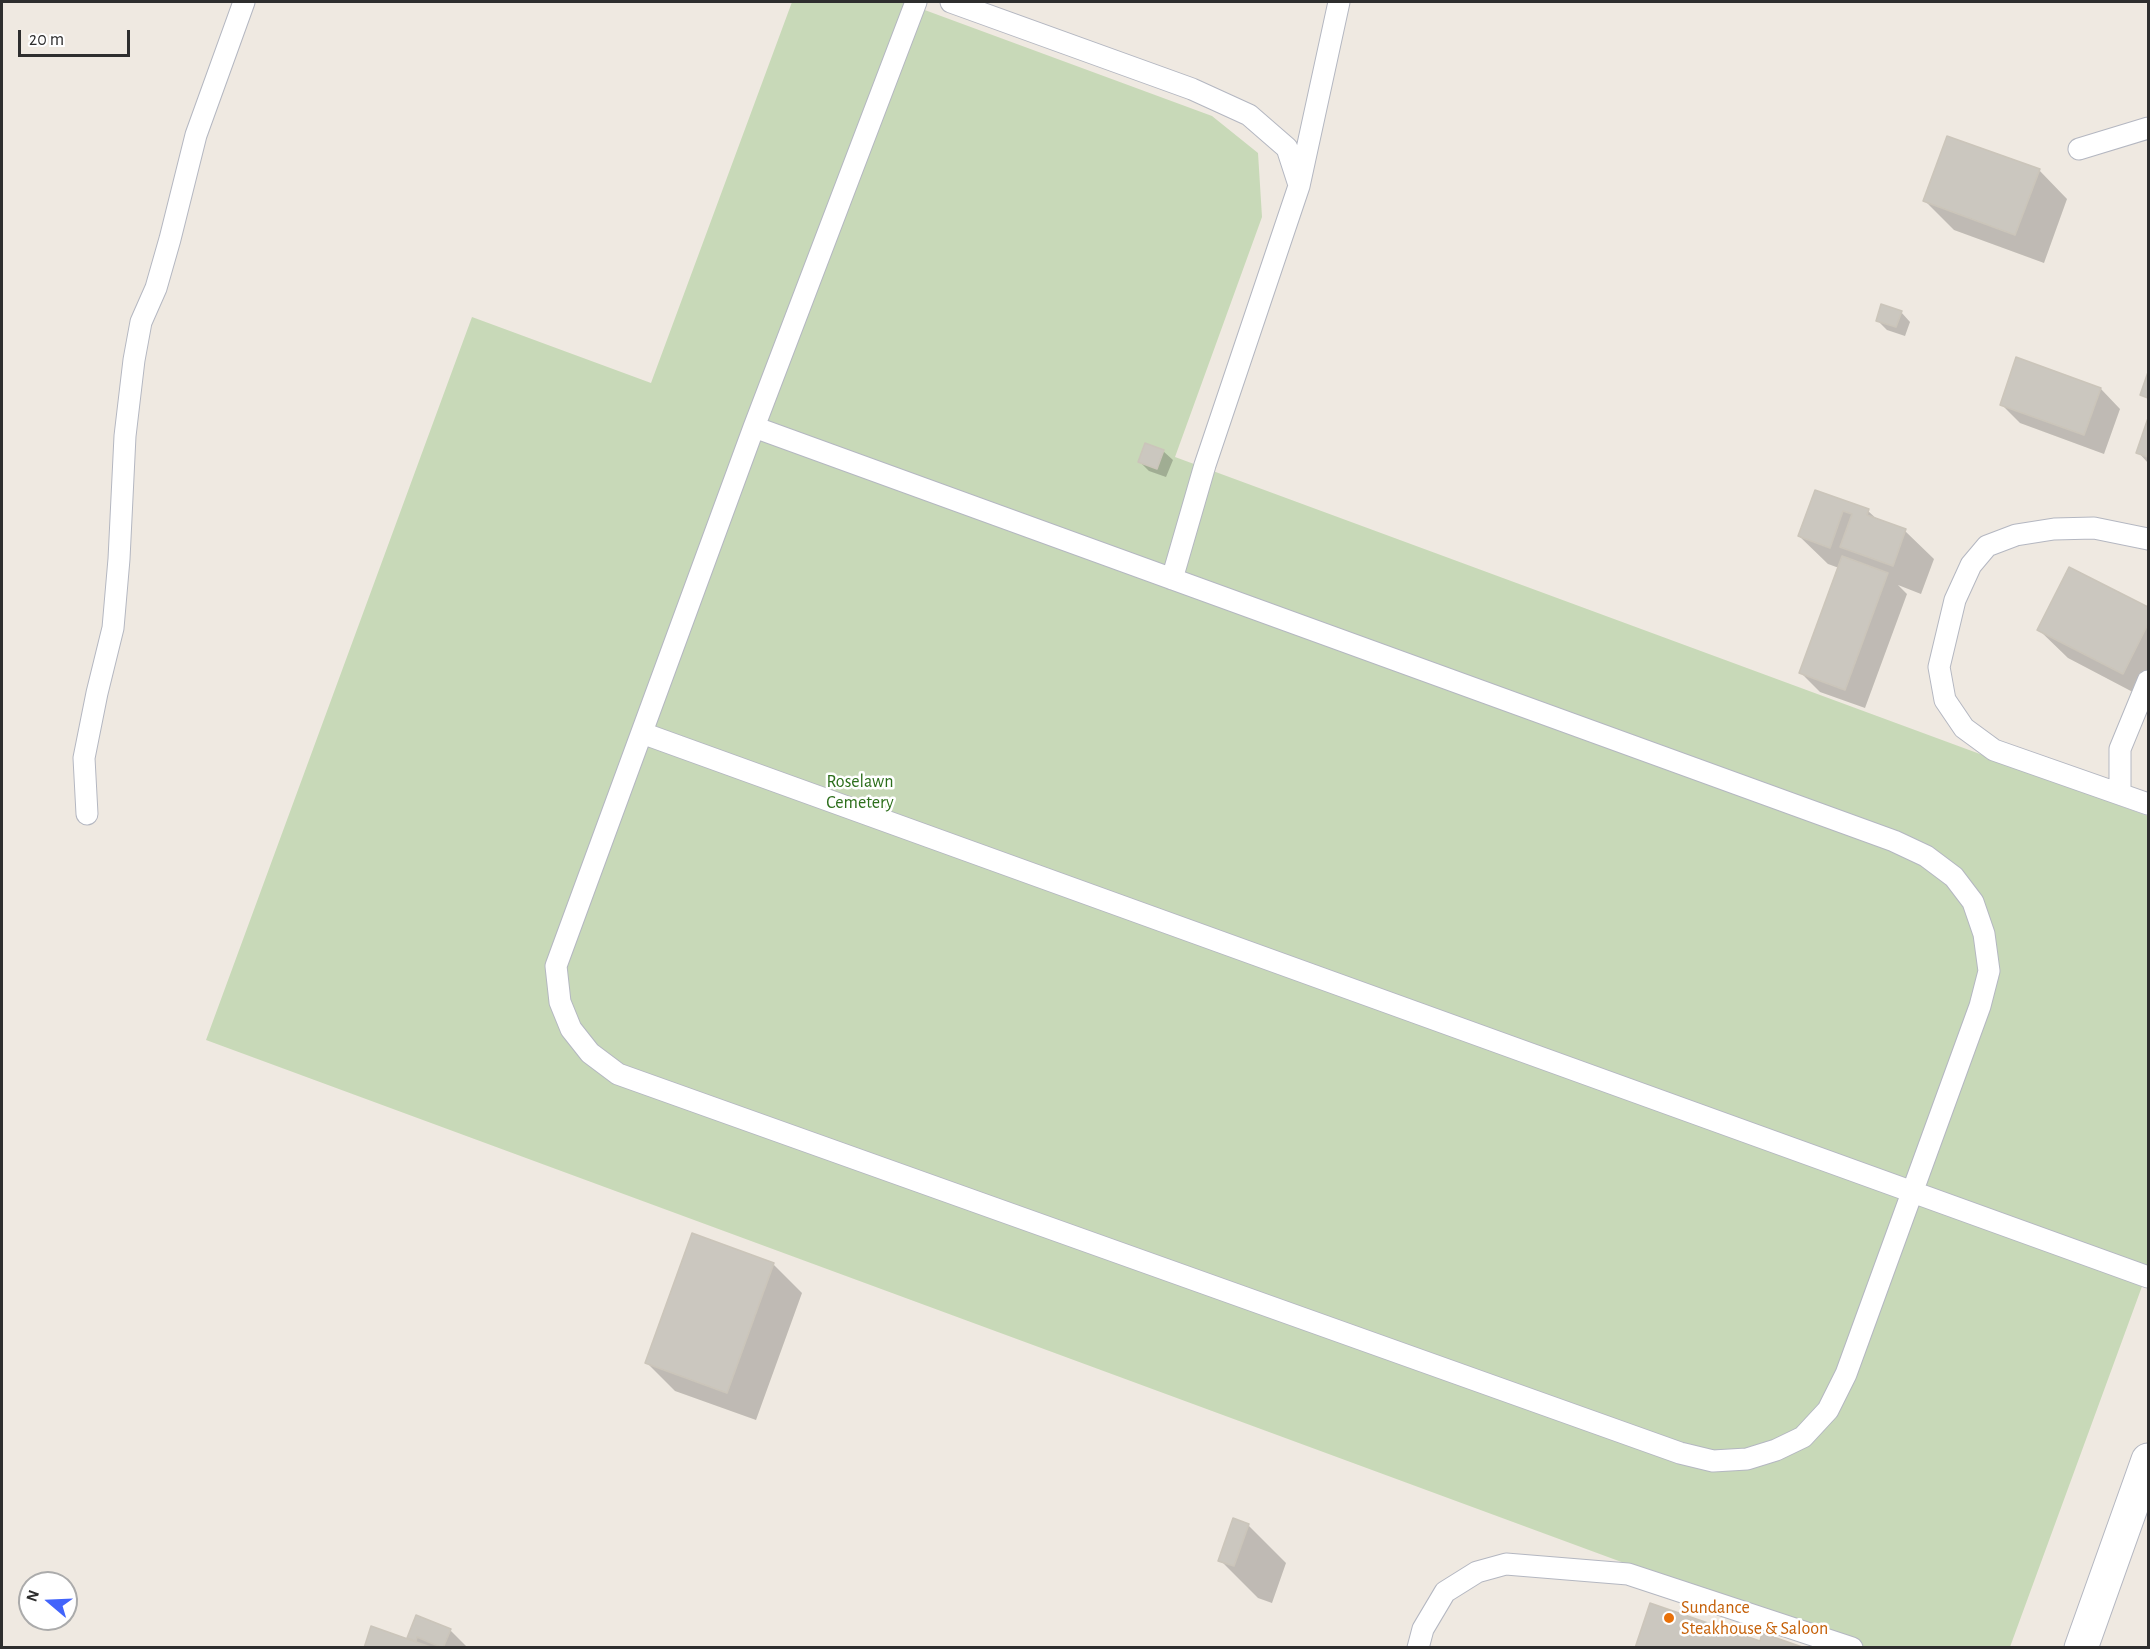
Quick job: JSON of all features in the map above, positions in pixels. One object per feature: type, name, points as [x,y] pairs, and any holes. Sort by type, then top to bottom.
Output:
[{"type":"street","points":[[2081,1647],[2148,1460]]},
{"type":"lane","points":[[87,814],[84,758],[113,628],[125,436],[141,322],[156,288],[171,239],[196,135],[244,2]]},
{"type":"lane","points":[[754,427],[1894,841],[1926,856],[1954,877],[1973,902],[1984,934],[1989,971],[1980,1006],[1846,1374],[1828,1410],[1803,1437],[1776,1450],[1747,1459],[1713,1461],[1680,1453],[618,1074],[590,1053],[571,1029],[560,1002],[556,966],[754,427],[916,2]]},
{"type":"lane","points":[[951,2],[1192,89],[1249,115],[1287,148],[1299,186]]},
{"type":"lane","points":[[1172,579],[1204,465],[1299,186],[1339,2]]},
{"type":"lane","points":[[2079,149],[2148,128]]},
{"type":"lane","points":[[2148,539],[2094,528],[2054,529],[2016,535],[1987,546],[1971,565],[1955,600],[1939,667],[1946,700],[1964,728],[1994,750],[2148,804]]},
{"type":"lane","points":[[2120,794],[2120,749],[2148,681]]},
{"type":"lane","points":[[642,733],[2148,1277]]},
{"type":"lane","points":[[1418,1647],[1423,1629],[1444,1592],[1477,1572],[1506,1564],[1628,1574],[1852,1647]]},
{"type":"green space","name":"Roselawn Cemetery","points":[[792,2],[903,2],[1212,116],[1258,153],[1262,217],[1175,457],[2148,816],[2148,1270],[2010,1647],[1852,1647],[206,1040],[472,317],[651,383]]},
{"type":"building","points":[[1947,136],[2040,169],[2015,235],[1923,201]]},
{"type":"building","points":[[1881,304],[1902,311],[1896,327],[1876,321]]},
{"type":"building","points":[[2016,357],[2101,388],[2084,435],[2000,405]]},
{"type":"building","points":[[2148,372],[2148,398],[2140,395]]},
{"type":"building","points":[[2148,418],[2148,457],[2136,453]]},
{"type":"building","points":[[1145,443],[1164,450],[1157,469],[1138,462]]},
{"type":"building","points":[[1815,490],[1869,509],[1867,515],[1906,529],[1893,566],[1840,547],[1852,514],[1843,511],[1830,548],[1798,536]]},
{"type":"building","points":[[1842,556],[1888,573],[1845,690],[1799,673]]},
{"type":"building","points":[[2069,567],[2148,607],[2148,624],[2123,674],[2037,630]]},
{"type":"building","points":[[692,1233],[774,1263],[727,1393],[645,1363]]},
{"type":"building","points":[[1233,1518],[1249,1524],[1234,1566],[1218,1561]]},
{"type":"building","name":"Sundance Steakhouse & Saloon","points":[[1650,1603],[1760,1641],[1762,1633],[1805,1648],[1635,1648]]},
{"type":"building","points":[[416,1615],[451,1629],[443,1648],[417,1637],[416,1641],[407,1638]]},
{"type":"building","points":[[371,1626],[433,1648],[364,1648]]},
{"type":"place","name":"Sundance Steakhouse & Saloon","points":[[1669,1618]]}]
